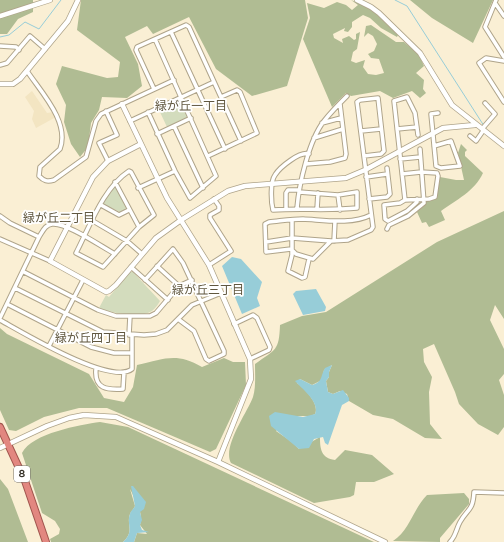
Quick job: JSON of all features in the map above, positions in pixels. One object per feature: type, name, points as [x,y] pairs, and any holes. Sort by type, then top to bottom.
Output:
[{"type":"highway","name":"8","points":[[0,426],[25,481],[44,542]]},
{"type":"street","points":[[0,16],[50,0]]},
{"type":"street","points":[[357,0],[379,13],[420,53],[452,105],[475,125],[484,129],[504,146]]},
{"type":"street","points":[[0,84],[13,84],[27,71],[68,21],[77,1]]},
{"type":"street","points":[[496,1],[504,16]]},
{"type":"street","points":[[496,1],[485,28],[504,57]]},
{"type":"street","points":[[154,89],[136,50],[137,47],[186,25],[189,27],[241,141]]},
{"type":"street","points":[[171,32],[225,148]]},
{"type":"street","points":[[0,65],[7,63],[30,36],[45,49]]},
{"type":"street","points":[[148,112],[174,171],[190,198],[216,176],[155,39]]},
{"type":"street","points":[[0,46],[16,47],[18,50]]},
{"type":"street","points":[[504,61],[486,58],[479,63],[504,102]]},
{"type":"street","points":[[27,71],[58,118],[62,135],[60,149],[40,167],[39,176],[48,182],[54,180],[86,157],[96,121],[101,114],[174,80]]},
{"type":"street","points":[[130,121],[214,82]]},
{"type":"street","points":[[208,156],[257,133],[240,92],[237,90],[221,97]]},
{"type":"street","points":[[297,208],[301,182],[314,138],[322,123],[347,96]]},
{"type":"street","points":[[266,242],[292,238],[332,241],[348,240],[371,230],[371,215],[357,102],[360,100],[378,98],[384,151],[381,154],[364,156]]},
{"type":"street","points":[[405,200],[394,101],[407,98],[415,113],[418,135]]},
{"type":"street","points":[[470,136],[476,141],[495,114],[485,103]]},
{"type":"street","points":[[122,104],[157,179],[208,265],[250,359],[252,379],[218,462]]},
{"type":"street","points":[[306,164],[330,162],[345,158],[340,104]]},
{"type":"street","points":[[106,111],[117,135],[99,143],[108,161]]},
{"type":"street","points":[[434,146],[451,140],[460,166],[441,168],[436,166],[434,146],[433,134],[431,114],[438,114]]},
{"type":"street","points":[[157,134],[191,118]]},
{"type":"street","points":[[322,123],[341,118]]},
{"type":"street","points":[[0,239],[50,261],[106,292],[109,291],[156,238],[214,199],[235,188],[346,178],[365,170],[448,127],[475,125]]},
{"type":"street","points":[[174,126],[202,188]]},
{"type":"street","points":[[397,129],[417,127]]},
{"type":"street","points":[[314,138],[343,129]]},
{"type":"street","points":[[361,131],[381,129]]},
{"type":"street","points":[[50,261],[94,177],[108,161],[141,144]]},
{"type":"street","points":[[387,230],[389,225],[408,216],[424,203],[420,149]]},
{"type":"street","points":[[286,209],[286,193],[288,190],[338,194],[357,192],[357,208],[340,210],[297,208],[286,209],[273,210],[272,184],[274,175],[294,157],[302,154],[309,154]]},
{"type":"street","points":[[400,158],[420,157]]},
{"type":"street","points":[[369,199],[388,197],[390,194],[386,168]]},
{"type":"street","points":[[129,171],[131,172],[138,188],[154,215],[140,227],[103,267],[76,253],[115,182],[129,171]]},
{"type":"street","points":[[138,188],[174,171]]},
{"type":"street","points":[[402,174],[422,172],[436,173],[438,176],[435,197],[424,199],[417,198],[405,200],[400,203],[384,205],[385,219],[388,221],[407,211],[417,202],[417,198]]},
{"type":"street","points":[[366,177],[387,174]]},
{"type":"street","points":[[115,182],[129,210],[140,227]]},
{"type":"street","points":[[317,209],[318,193]]},
{"type":"street","points":[[338,194],[340,210]]},
{"type":"street","points":[[208,265],[231,251],[210,218],[210,215],[219,210],[219,206],[214,199]]},
{"type":"street","points":[[101,205],[119,215],[129,210]]},
{"type":"street","points":[[335,221],[332,241],[313,260],[292,251],[291,249],[266,252],[265,224],[269,222],[292,220],[335,221],[371,215]]},
{"type":"street","points":[[0,216],[10,223],[39,237]]},
{"type":"street","points":[[292,220],[292,251],[288,271],[302,278],[305,277],[309,259]]},
{"type":"street","points":[[93,221],[127,241],[142,254]]},
{"type":"street","points":[[115,254],[67,228],[54,224],[47,226],[39,237],[24,272],[0,319],[49,346],[96,369],[124,372],[132,369],[130,316]]},
{"type":"street","points":[[145,280],[173,249],[183,263],[192,280],[224,354],[210,361],[206,359],[194,331],[178,319]]},
{"type":"street","points":[[157,266],[179,286]]},
{"type":"street","points":[[131,267],[168,300]]},
{"type":"street","points":[[24,272],[109,314],[130,316],[150,316],[156,314],[179,286],[192,280]]},
{"type":"street","points":[[49,346],[83,280]]},
{"type":"street","points":[[15,288],[103,332],[130,335],[156,334],[167,330],[192,305],[221,293]]},
{"type":"street","points":[[7,304],[57,330],[103,351],[132,353]]},
{"type":"street","points":[[234,324],[254,315],[257,318],[270,347],[269,350],[250,359]]},
{"type":"street","points":[[96,369],[95,377],[102,387],[108,390],[123,389],[124,372]]},
{"type":"street","points":[[0,448],[69,418],[84,415],[110,415],[125,420],[218,462],[385,542]]},
{"type":"street","points":[[450,542],[454,538],[459,524],[472,508],[474,492],[504,493]]},
{"type":"shaded area","points":[[32,91],[47,113],[53,112],[56,117],[36,128],[32,119],[34,111],[25,97]]},
{"type":"green space","points":[[0,0],[33,0],[33,12],[18,19],[7,34],[0,34]]},
{"type":"green space","points":[[81,0],[305,0],[308,18],[287,86],[252,96],[216,69],[189,17],[153,34],[147,26],[125,37],[138,64],[142,86],[127,98],[102,97],[99,110],[91,123],[88,147],[80,157],[71,144],[64,122],[66,105],[56,84],[62,66],[107,78],[118,77],[120,62],[77,30]]},
{"type":"green space","points":[[351,0],[370,8],[398,35],[397,37],[381,28],[370,18],[363,15],[352,22],[352,27],[348,32],[344,31],[345,28],[333,34],[334,38],[343,43],[342,39],[349,36],[354,40],[356,39],[356,34],[360,32],[357,49],[353,52],[351,61],[356,63],[365,60],[363,67],[368,74],[376,75],[384,73],[379,59],[371,58],[368,54],[374,51],[377,44],[373,36],[368,33],[364,37],[366,26],[371,25],[396,42],[404,42],[419,55],[424,66],[416,73],[424,80],[423,89],[426,93],[420,98],[412,91],[393,98],[380,91],[351,96],[346,93],[332,107],[303,39],[310,18],[307,3],[324,8],[337,2],[346,5],[352,10],[358,5]]},
{"type":"green space","points":[[410,0],[493,0],[473,43],[432,18]]},
{"type":"green space","points":[[180,101],[188,118],[167,127],[159,110]]},
{"type":"green space","points":[[461,144],[467,150],[465,152],[465,156],[483,173],[480,179],[470,190],[441,211],[445,220],[429,227],[426,222],[422,223],[417,212],[425,205],[426,201],[437,198],[440,177],[464,180],[458,153]]},
{"type":"green space","points":[[116,185],[127,208],[122,213],[103,204],[109,192]]},
{"type":"green space","points":[[504,211],[504,319],[495,305],[490,320],[504,349],[504,374],[499,380],[504,395],[504,427],[498,435],[478,424],[459,404],[434,344],[423,349],[424,362],[432,377],[429,392],[430,424],[442,439],[425,438],[393,419],[373,415],[349,401],[347,394],[340,391],[333,394],[328,392],[326,381],[329,377],[329,372],[332,365],[324,370],[322,380],[312,385],[300,379],[297,383],[307,392],[313,401],[316,410],[315,414],[311,416],[290,416],[276,431],[299,449],[320,437],[322,452],[330,459],[335,460],[345,450],[372,455],[394,474],[374,482],[356,482],[354,495],[350,497],[314,503],[231,463],[229,456],[232,439],[254,393],[255,364],[275,349],[279,340],[280,325],[302,316],[326,312],[437,242]]},
{"type":"green space","points":[[130,272],[133,272],[160,301],[155,309],[140,315],[133,315],[111,312],[99,308],[106,295],[109,297]]},
{"type":"green space","points":[[0,328],[7,334],[89,374],[104,398],[124,402],[133,387],[137,365],[170,358],[193,362],[202,367],[224,358],[233,362],[245,362],[246,385],[216,449],[210,452],[107,408],[79,408],[44,417],[16,431],[9,430],[0,410]]},
{"type":"green space","points":[[100,422],[128,427],[374,542],[134,542],[137,533],[147,534],[140,525],[140,511],[130,489],[135,506],[130,513],[129,535],[123,542],[51,542],[50,539],[59,534],[60,529],[55,521],[42,513],[22,453],[27,446],[46,435],[81,425]]},
{"type":"green space","points":[[0,479],[8,489],[28,542],[0,542]]},
{"type":"green space","points":[[464,493],[469,499],[469,504],[440,538],[440,542],[393,541],[404,531],[427,495]]},
{"type":"water","points":[[232,257],[241,259],[262,282],[257,298],[260,306],[242,314],[222,266]]},
{"type":"water","points":[[316,289],[326,307],[325,311],[303,315],[293,294],[296,291]]},
{"type":"water","points":[[332,365],[329,372],[329,377],[326,381],[328,392],[333,394],[343,390],[349,398],[349,401],[342,405],[328,445],[325,443],[323,437],[314,439],[309,448],[299,449],[271,426],[269,416],[275,412],[303,417],[315,414],[316,409],[313,400],[295,381],[300,379],[312,385],[316,384],[320,381],[325,368]]},
{"type":"water","points":[[131,486],[133,486],[146,502],[144,509],[140,512],[142,520],[140,525],[142,530],[149,532],[137,533],[134,542],[123,542],[129,535],[129,518],[135,506]]},
{"type":"waterway","points":[[0,37],[9,35],[25,22],[39,29],[61,0]]},
{"type":"waterway","points":[[395,0],[407,6],[486,129]]},
{"type":"district","name":"緑が丘一丁目","points":[[191,106]]},
{"type":"district","name":"緑が丘二丁目","points":[[59,218]]},
{"type":"district","name":"緑が丘三丁目","points":[[208,290]]},
{"type":"district","name":"緑が丘四丁目","points":[[91,338]]}]
